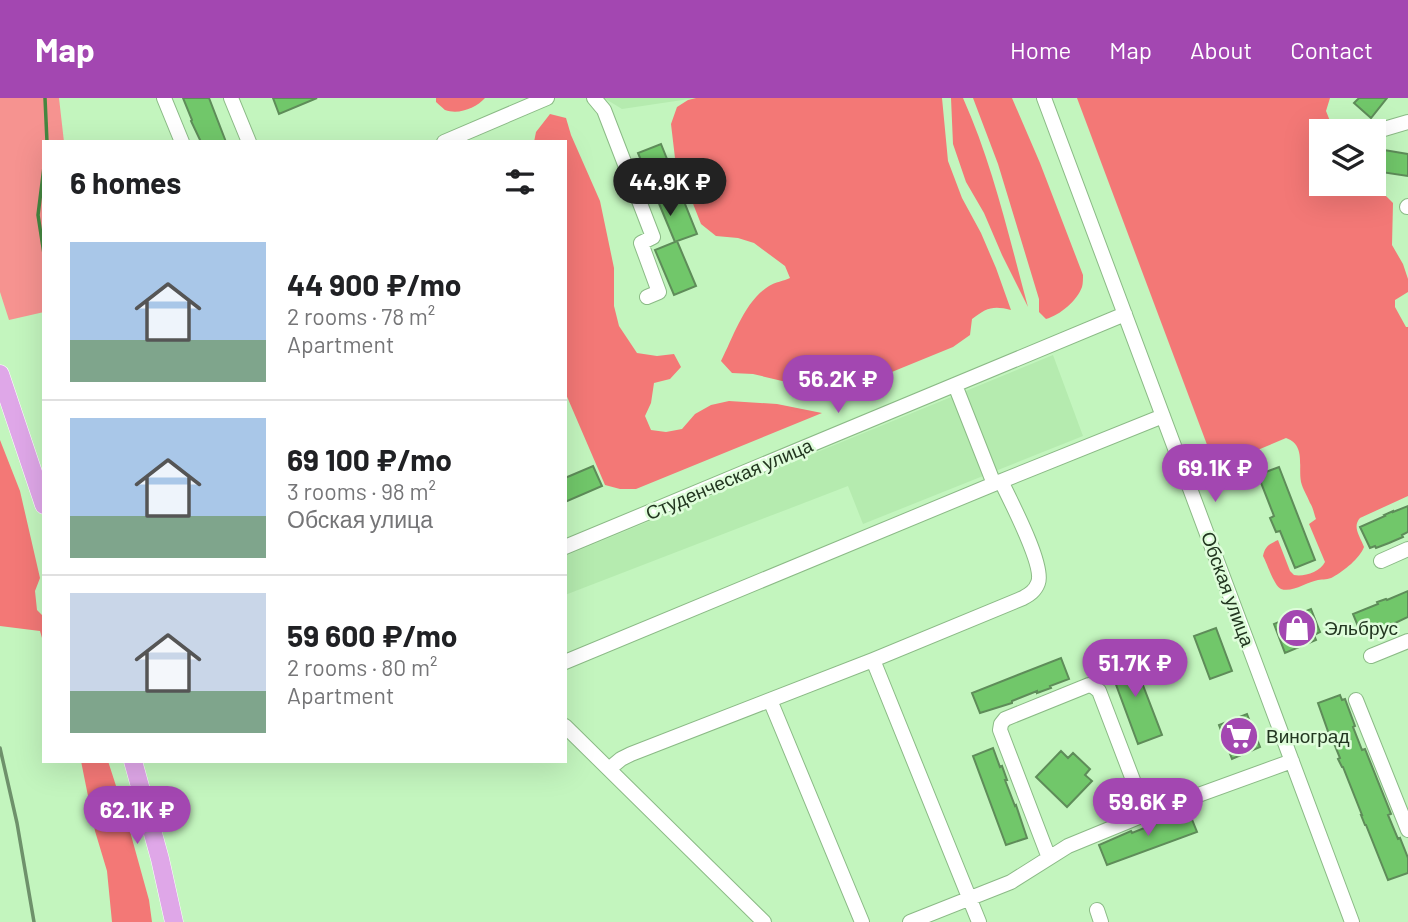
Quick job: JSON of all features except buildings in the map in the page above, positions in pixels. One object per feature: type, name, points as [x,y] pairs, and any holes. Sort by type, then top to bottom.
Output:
[{"type":"main road","points":[[0,374],[42,499]]},
{"type":"main road","points":[[134,763],[174,922]]},
{"type":"street","points":[[164,98],[181,140]]},
{"type":"street","points":[[231,98],[247,140]]},
{"type":"street","points":[[449,140],[547,98]]},
{"type":"street","points":[[594,98],[604,110],[653,237],[641,243],[659,292],[647,297]]},
{"type":"street","name":"Обская улица","points":[[1044,98],[1352,922]]},
{"type":"street","points":[[1386,128],[1408,122]]},
{"type":"street","name":"Студенческая улица","points":[[567,546],[1125,314]]},
{"type":"street","points":[[609,769],[631,754],[873,660],[1033,592],[1040,575],[1036,560],[998,483],[956,385]]},
{"type":"street","points":[[567,661],[1163,416]]},
{"type":"street","points":[[1381,561],[1408,549]]},
{"type":"street","points":[[1371,656],[1408,640]]},
{"type":"street","points":[[873,660],[979,922]]},
{"type":"street","points":[[1049,858],[1000,730],[1005,719],[1089,685],[1094,687],[1099,691],[1146,814]]},
{"type":"street","points":[[770,700],[862,922]]},
{"type":"street","points":[[1356,700],[1408,830]]},
{"type":"street","points":[[567,728],[764,922]]},
{"type":"street","points":[[910,922],[1011,881],[1068,846],[1146,814],[1292,761]]},
{"type":"shaded area","points":[[0,98],[59,98],[64,140],[42,140],[42,312],[9,320],[0,292]]},
{"type":"shaded area","points":[[436,98],[485,98],[472,108],[456,112],[445,110],[436,102]]},
{"type":"shaded area","points":[[604,98],[696,98],[622,109]]},
{"type":"shaded area","points":[[696,98],[942,98],[948,161],[962,198],[996,268],[1011,310],[986,310],[972,319],[970,335],[953,347],[882,376],[844,388],[816,389],[753,374],[732,373],[721,361],[746,310],[769,286],[790,278],[785,266],[754,243],[716,236],[701,224],[675,158],[671,124],[677,107]]},
{"type":"shaded area","points":[[951,98],[963,98],[974,123],[1000,201],[1028,307],[984,213],[966,182],[953,144]]},
{"type":"shaded area","points":[[973,98],[1012,98],[1083,275],[1082,287],[1072,302],[1046,319],[1039,312],[1039,299],[998,164]]},
{"type":"shaded area","points":[[1077,98],[1330,98],[1326,111],[1329,119],[1309,119],[1309,196],[1386,196],[1393,203],[1392,245],[1408,279],[1408,292],[1395,300],[1395,307],[1408,327],[1408,496],[1360,518],[1357,528],[1364,547],[1342,571],[1327,579],[1285,590],[1278,587],[1263,556],[1270,544],[1278,540],[1294,575],[1311,573],[1325,562],[1309,524],[1316,519],[1301,482],[1299,451],[1292,441],[1286,438],[1240,459],[1232,460],[1209,450]]},
{"type":"shaded area","points":[[550,114],[566,118],[600,201],[614,268],[614,306],[619,326],[637,353],[657,356],[674,354],[681,367],[670,379],[654,383],[651,403],[645,416],[651,430],[666,432],[682,429],[695,414],[711,405],[729,401],[777,404],[822,413],[636,489],[605,485],[567,397],[567,140],[534,140],[536,132]]},
{"type":"shaded area","points":[[1053,355],[1083,436],[863,524],[848,486],[567,594],[567,555]]},
{"type":"shaded area","points":[[0,440],[20,491],[40,578],[35,591],[37,610],[42,615],[42,638],[40,631],[0,626]]},
{"type":"shaded area","points":[[81,763],[109,763],[149,900],[152,922],[112,922],[107,871],[95,831]]},
{"type":"waterway","points":[[45,98],[47,140]]},
{"type":"waterway","points":[[42,183],[38,215],[42,241]]},
{"type":"railway","points":[[0,748],[17,823],[34,922]]},
{"type":"place","name":"Эльбрус","points":[[1297,628]]},
{"type":"place","name":"Виноград","points":[[1239,736]]}]
